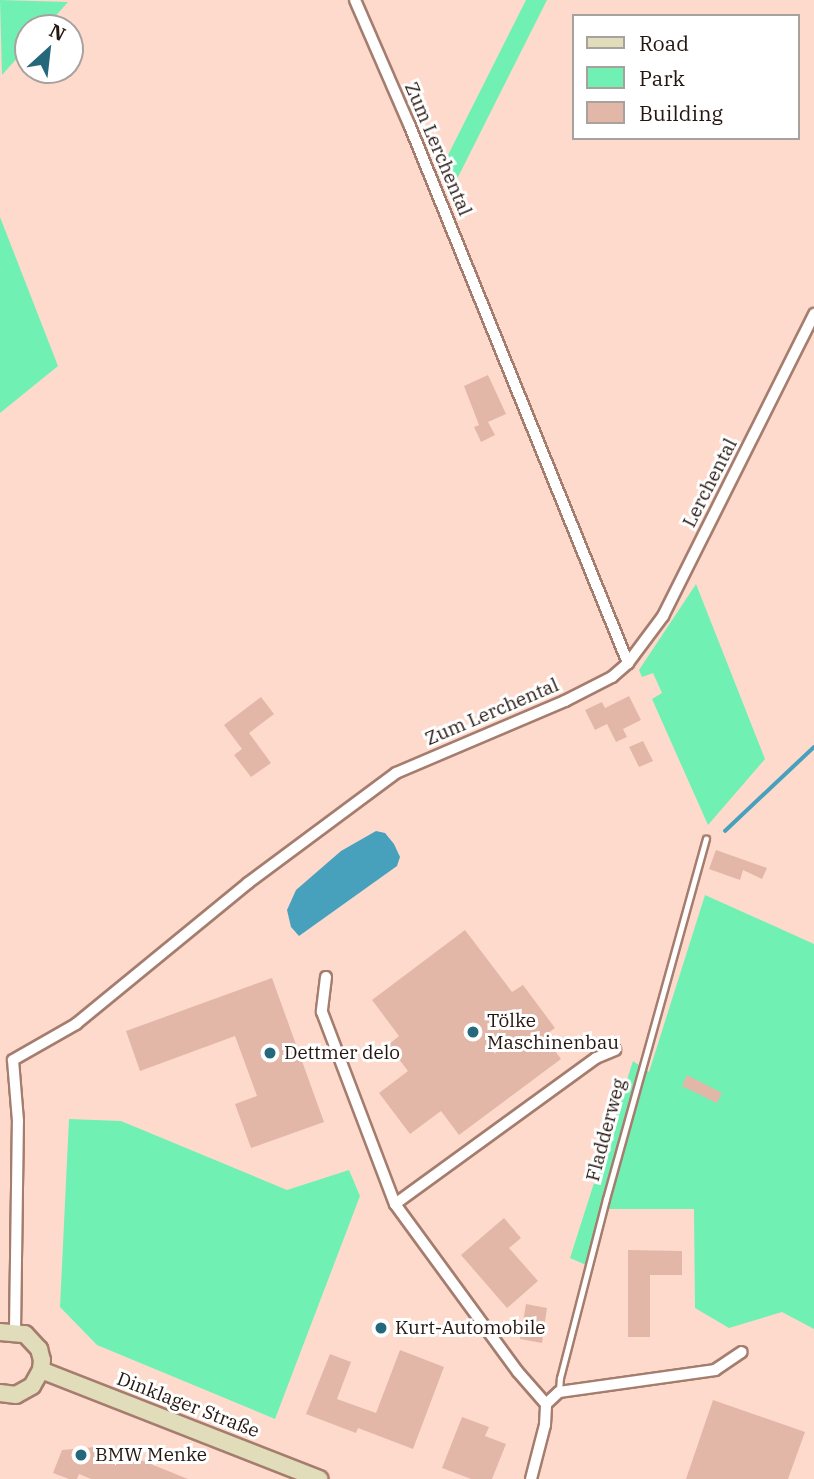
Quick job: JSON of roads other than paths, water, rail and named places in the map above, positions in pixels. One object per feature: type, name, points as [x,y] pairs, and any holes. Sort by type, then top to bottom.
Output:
[{"type":"main road","points":[[0,1394],[25,1391],[38,1379],[41,1370],[39,1349],[25,1334],[7,1332]]},
{"type":"main road","name":"Dinklager Straße","points":[[41,1370],[318,1479]]},
{"type":"street","name":"Zum Lerchental","points":[[7,1332],[18,1121],[13,1060],[76,1024],[248,883],[396,773],[565,701],[612,677],[628,663],[409,124],[355,0]]},
{"type":"street","name":"Lerchental","points":[[628,663],[663,615],[814,314]]},
{"type":"street","points":[[326,977],[322,1012],[395,1204],[510,1361],[546,1404]]},
{"type":"street","name":"Fladderweg","points":[[395,1204],[603,1053],[615,1050]]},
{"type":"street","points":[[531,1479],[544,1425],[546,1404],[559,1392],[715,1370],[742,1352]]},
{"type":"lane","name":"Fladderweg","points":[[559,1392],[560,1378],[606,1199],[706,839]]},
{"type":"water","points":[[376,831],[385,833],[394,844],[400,857],[397,866],[299,936],[291,927],[287,910],[296,890],[341,851]]},
{"type":"waterway","points":[[725,831],[814,747]]},
{"type":"place","name":"Tölke Maschinenbau","points":[[473,1032]]},
{"type":"place","name":"Dettmer delo","points":[[270,1053]]},
{"type":"place","name":"Kurt-Automobile","points":[[381,1328]]},
{"type":"place","name":"BMW Menke","points":[[81,1455]]}]
